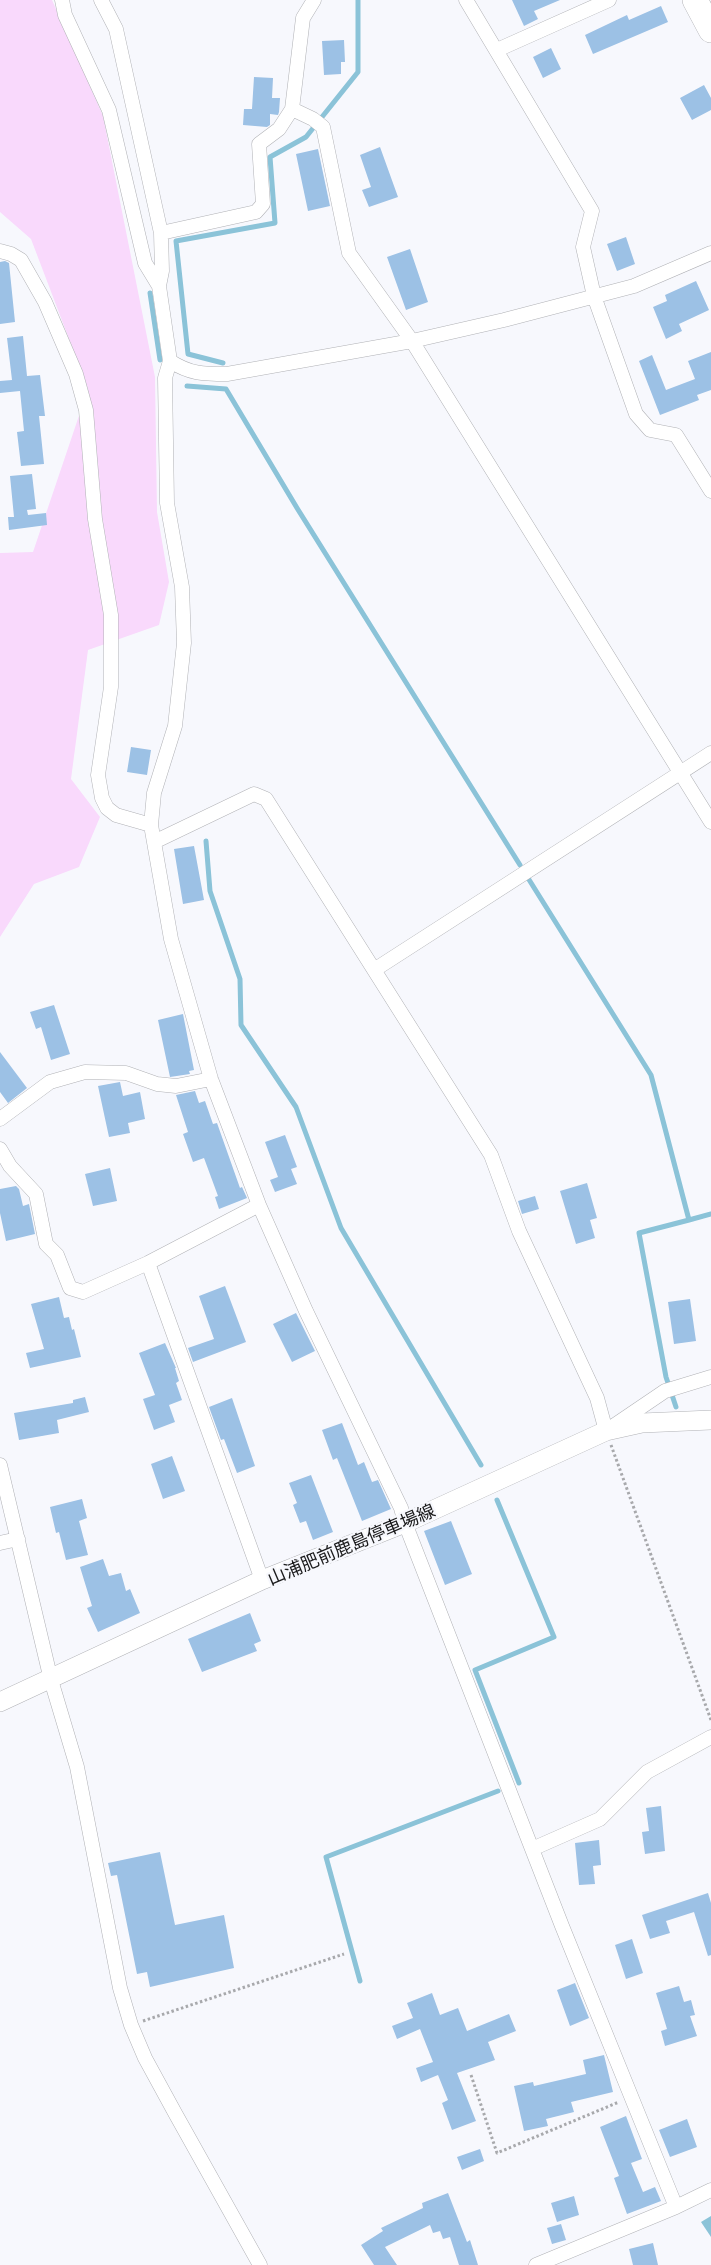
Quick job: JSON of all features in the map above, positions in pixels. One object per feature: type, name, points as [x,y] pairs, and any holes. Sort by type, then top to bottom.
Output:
[{"type":"highway","points":[[695,0],[711,30]]},
{"type":"main road","name":"山浦肥前鹿島停車場線","points":[[0,1702],[51,1680],[262,1580],[405,1523],[606,1431],[642,1424],[711,1420]]},
{"type":"street","points":[[62,0],[65,15],[109,110],[145,262],[159,286]]},
{"type":"street","points":[[101,0],[116,29],[161,233],[162,271],[159,286],[170,361],[165,378],[167,503],[182,587],[184,642],[176,726],[154,793],[151,825],[171,939],[212,1079],[259,1205],[306,1311],[401,1508],[405,1523],[532,1849],[676,2206]]},
{"type":"street","points":[[161,233],[256,212],[262,204],[260,144],[279,129],[292,109],[303,18],[314,0]]},
{"type":"street","points":[[466,0],[592,211],[583,247],[594,296],[636,414],[650,430],[676,435],[711,491]]},
{"type":"street","points":[[497,50],[609,0]]},
{"type":"street","points":[[292,109],[318,123],[349,253],[412,341],[682,772],[711,822]]},
{"type":"street","points":[[0,251],[11,254],[21,260],[45,302],[76,374],[86,410],[95,520],[111,615],[111,687],[98,775],[102,798],[107,808],[116,815],[151,825]]},
{"type":"street","points":[[170,361],[184,370],[203,374],[227,374],[412,341],[634,286],[711,253]]},
{"type":"street","points":[[374,970],[711,753]]},
{"type":"street","points":[[154,842],[254,794],[266,798],[491,1155],[520,1231],[597,1398],[606,1431],[670,1388],[711,1377]]},
{"type":"street","points":[[0,1119],[50,1082],[85,1072],[126,1074],[157,1084],[176,1086],[212,1079]]},
{"type":"street","points":[[0,1149],[10,1166],[36,1194],[46,1244],[57,1256],[70,1288],[83,1292],[148,1263],[259,1205]]},
{"type":"street","points":[[148,1263],[262,1580]]},
{"type":"street","points":[[0,1465],[51,1680],[77,1767],[120,1988],[131,2025],[145,2058],[260,2265]]},
{"type":"street","points":[[0,1543],[18,1539]]},
{"type":"street","points":[[532,1849],[600,1819],[647,1772],[711,1737]]},
{"type":"street","points":[[536,2265],[711,2190]]},
{"type":"path","points":[[606,1431],[711,1720]]},
{"type":"path","points":[[131,2025],[344,1954]]},
{"type":"path","points":[[471,2076],[497,2153],[631,2097]]},
{"type":"shaded area","points":[[0,0],[52,0],[103,116],[155,377],[157,512],[169,582],[159,625],[88,650],[71,779],[100,817],[79,867],[34,884],[0,937],[0,553],[33,552],[88,389],[31,239],[0,212]]},
{"type":"water","points":[[711,2216],[711,2237],[701,2222]]},
{"type":"building","points":[[512,0],[560,0],[534,11],[538,19],[524,26]]},
{"type":"building","points":[[661,6],[668,22],[593,54],[585,35],[627,15],[629,20]]},
{"type":"building","points":[[344,40],[345,62],[341,62],[341,74],[324,75],[322,41]]},
{"type":"building","points":[[551,48],[561,69],[543,78],[533,57]]},
{"type":"building","points":[[254,77],[273,78],[272,98],[280,98],[278,115],[270,114],[270,125],[267,127],[243,125],[244,109],[252,109]]},
{"type":"building","points":[[704,85],[711,98],[711,110],[692,120],[680,98]]},
{"type":"building","points":[[380,147],[398,197],[369,207],[362,190],[371,187],[360,155]]},
{"type":"building","points":[[318,149],[330,206],[308,211],[296,154]]},
{"type":"building","points":[[626,237],[635,264],[617,271],[607,244]]},
{"type":"building","points":[[410,249],[428,302],[406,310],[387,257]]},
{"type":"building","points":[[5,261],[9,263],[15,322],[0,324],[0,262]]},
{"type":"building","points":[[696,281],[709,310],[679,324],[682,331],[666,339],[653,307],[667,301],[665,295]]},
{"type":"building","points":[[23,336],[27,376],[40,375],[45,416],[39,416],[44,464],[21,466],[17,432],[24,431],[20,391],[0,393],[0,381],[12,380],[7,338]]},
{"type":"building","points":[[711,352],[711,390],[697,395],[699,400],[660,415],[639,361],[652,355],[666,390],[695,379],[688,361]]},
{"type":"building","points":[[32,474],[36,509],[27,510],[28,515],[46,513],[47,525],[9,530],[8,517],[14,517],[10,476]]},
{"type":"building","points":[[131,747],[151,750],[147,775],[127,772]]},
{"type":"building","points":[[194,846],[204,900],[183,904],[174,849]]},
{"type":"building","points":[[54,1005],[70,1054],[51,1060],[41,1027],[36,1029],[30,1012]]},
{"type":"building","points":[[183,1014],[194,1070],[189,1071],[190,1074],[170,1077],[158,1020]]},
{"type":"building","points":[[0,1052],[27,1088],[8,1103],[0,1092]]},
{"type":"building","points":[[120,1082],[123,1096],[140,1092],[145,1119],[128,1123],[130,1133],[109,1137],[98,1086]]},
{"type":"building","points":[[195,1091],[199,1103],[205,1101],[213,1124],[217,1123],[240,1188],[242,1187],[247,1198],[219,1209],[215,1197],[218,1196],[204,1158],[193,1162],[183,1134],[188,1132],[176,1095]]},
{"type":"building","points":[[285,1135],[297,1167],[291,1169],[297,1184],[275,1192],[270,1180],[278,1177],[265,1142]]},
{"type":"building","points":[[110,1168],[117,1201],[93,1206],[85,1174]]},
{"type":"building","points":[[587,1183],[597,1218],[590,1220],[595,1238],[576,1244],[560,1191]]},
{"type":"building","points":[[16,1186],[19,1189],[23,1206],[29,1204],[35,1234],[6,1241],[0,1213],[0,1189]]},
{"type":"building","points":[[535,1196],[539,1209],[522,1214],[518,1201]]},
{"type":"building","points":[[225,1286],[246,1342],[193,1362],[188,1348],[214,1339],[199,1296]]},
{"type":"building","points":[[59,1297],[64,1318],[69,1317],[72,1330],[74,1329],[81,1357],[30,1368],[26,1353],[44,1349],[31,1304]]},
{"type":"building","points":[[690,1299],[696,1341],[674,1344],[668,1302]]},
{"type":"building","points":[[296,1313],[315,1351],[292,1362],[273,1324]]},
{"type":"building","points":[[165,1343],[176,1368],[179,1381],[176,1383],[182,1400],[169,1405],[175,1422],[154,1430],[143,1399],[155,1395],[139,1353]]},
{"type":"building","points":[[85,1397],[89,1412],[57,1420],[59,1433],[19,1440],[14,1413],[73,1403],[73,1400]]},
{"type":"building","points":[[232,1398],[255,1466],[237,1473],[224,1439],[221,1440],[209,1407]]},
{"type":"building","points":[[342,1423],[358,1465],[364,1462],[372,1482],[378,1480],[391,1509],[362,1521],[337,1458],[333,1460],[322,1430]]},
{"type":"building","points":[[172,1456],[185,1491],[163,1499],[151,1464]]},
{"type":"building","points":[[311,1475],[333,1532],[313,1540],[306,1521],[300,1523],[293,1505],[297,1503],[289,1483]]},
{"type":"building","points":[[82,1499],[87,1518],[79,1521],[88,1555],[66,1560],[59,1532],[56,1533],[50,1507]]},
{"type":"building","points":[[451,1521],[472,1574],[445,1585],[424,1531]]},
{"type":"building","points":[[103,1559],[109,1576],[121,1573],[126,1591],[130,1589],[140,1613],[98,1632],[87,1608],[92,1606],[80,1567]]},
{"type":"building","points":[[250,1613],[261,1641],[254,1644],[257,1651],[202,1672],[188,1639]]},
{"type":"building","points":[[661,1806],[665,1851],[645,1854],[642,1832],[649,1831],[646,1808]]},
{"type":"building","points":[[599,1840],[601,1865],[593,1866],[595,1884],[579,1885],[575,1843]]},
{"type":"building","points":[[160,1852],[175,1925],[224,1915],[234,1968],[150,1987],[147,1972],[137,1974],[117,1875],[111,1876],[108,1863]]},
{"type":"building","points":[[708,1893],[711,1903],[711,1955],[708,1956],[694,1912],[666,1921],[670,1933],[650,1939],[642,1915]]},
{"type":"building","points":[[632,1939],[643,1973],[626,1979],[615,1945]]},
{"type":"building","points":[[575,1983],[589,2018],[570,2026],[557,1990]]},
{"type":"building","points":[[679,1986],[684,2002],[691,2000],[695,2015],[690,2016],[697,2036],[665,2046],[661,2031],[667,2029],[656,1993]]},
{"type":"building","points":[[432,1993],[440,2015],[458,2008],[467,2031],[509,2014],[516,2031],[488,2042],[495,2060],[457,2073],[476,2121],[452,2130],[442,2103],[448,2100],[438,2075],[421,2082],[416,2068],[433,2062],[420,2029],[397,2039],[392,2026],[413,2018],[407,2003]]},
{"type":"building","points":[[604,2055],[613,2092],[571,2102],[574,2112],[546,2119],[548,2126],[524,2131],[514,2086],[533,2082],[534,2086],[586,2074],[583,2060]]},
{"type":"building","points":[[626,2116],[642,2159],[631,2163],[643,2192],[655,2187],[661,2201],[627,2214],[614,2178],[619,2176],[600,2127]]},
{"type":"building","points":[[687,2119],[697,2147],[670,2157],[659,2130]]},
{"type":"building","points":[[480,2149],[484,2161],[462,2170],[457,2157]]},
{"type":"building","points":[[448,2193],[467,2242],[470,2240],[478,2265],[459,2265],[450,2237],[443,2239],[440,2231],[433,2233],[430,2225],[385,2247],[397,2265],[374,2265],[361,2245],[383,2231],[381,2228],[423,2208],[422,2203]]},
{"type":"building","points":[[574,2196],[579,2215],[557,2222],[551,2203]]},
{"type":"building","points":[[561,2224],[566,2240],[552,2244],[547,2228]]},
{"type":"building","points":[[653,2243],[658,2265],[633,2265],[629,2249]]},
{"type":"waterway","points":[[223,363],[188,354],[176,241],[275,223],[270,157],[306,137],[358,72],[358,0]]},
{"type":"waterway","points":[[150,293],[160,360]]},
{"type":"waterway","points":[[187,386],[226,389],[297,508],[520,865]]},
{"type":"waterway","points":[[206,841],[210,891],[240,979],[241,1025],[296,1107],[341,1228],[481,1465]]},
{"type":"waterway","points":[[528,878],[651,1075],[689,1220],[639,1233],[666,1377],[676,1407]]},
{"type":"waterway","points":[[689,1220],[711,1214]]},
{"type":"waterway","points":[[497,1500],[554,1637],[475,1670],[519,1783]]},
{"type":"waterway","points":[[360,1981],[326,1857],[498,1791]]}]
